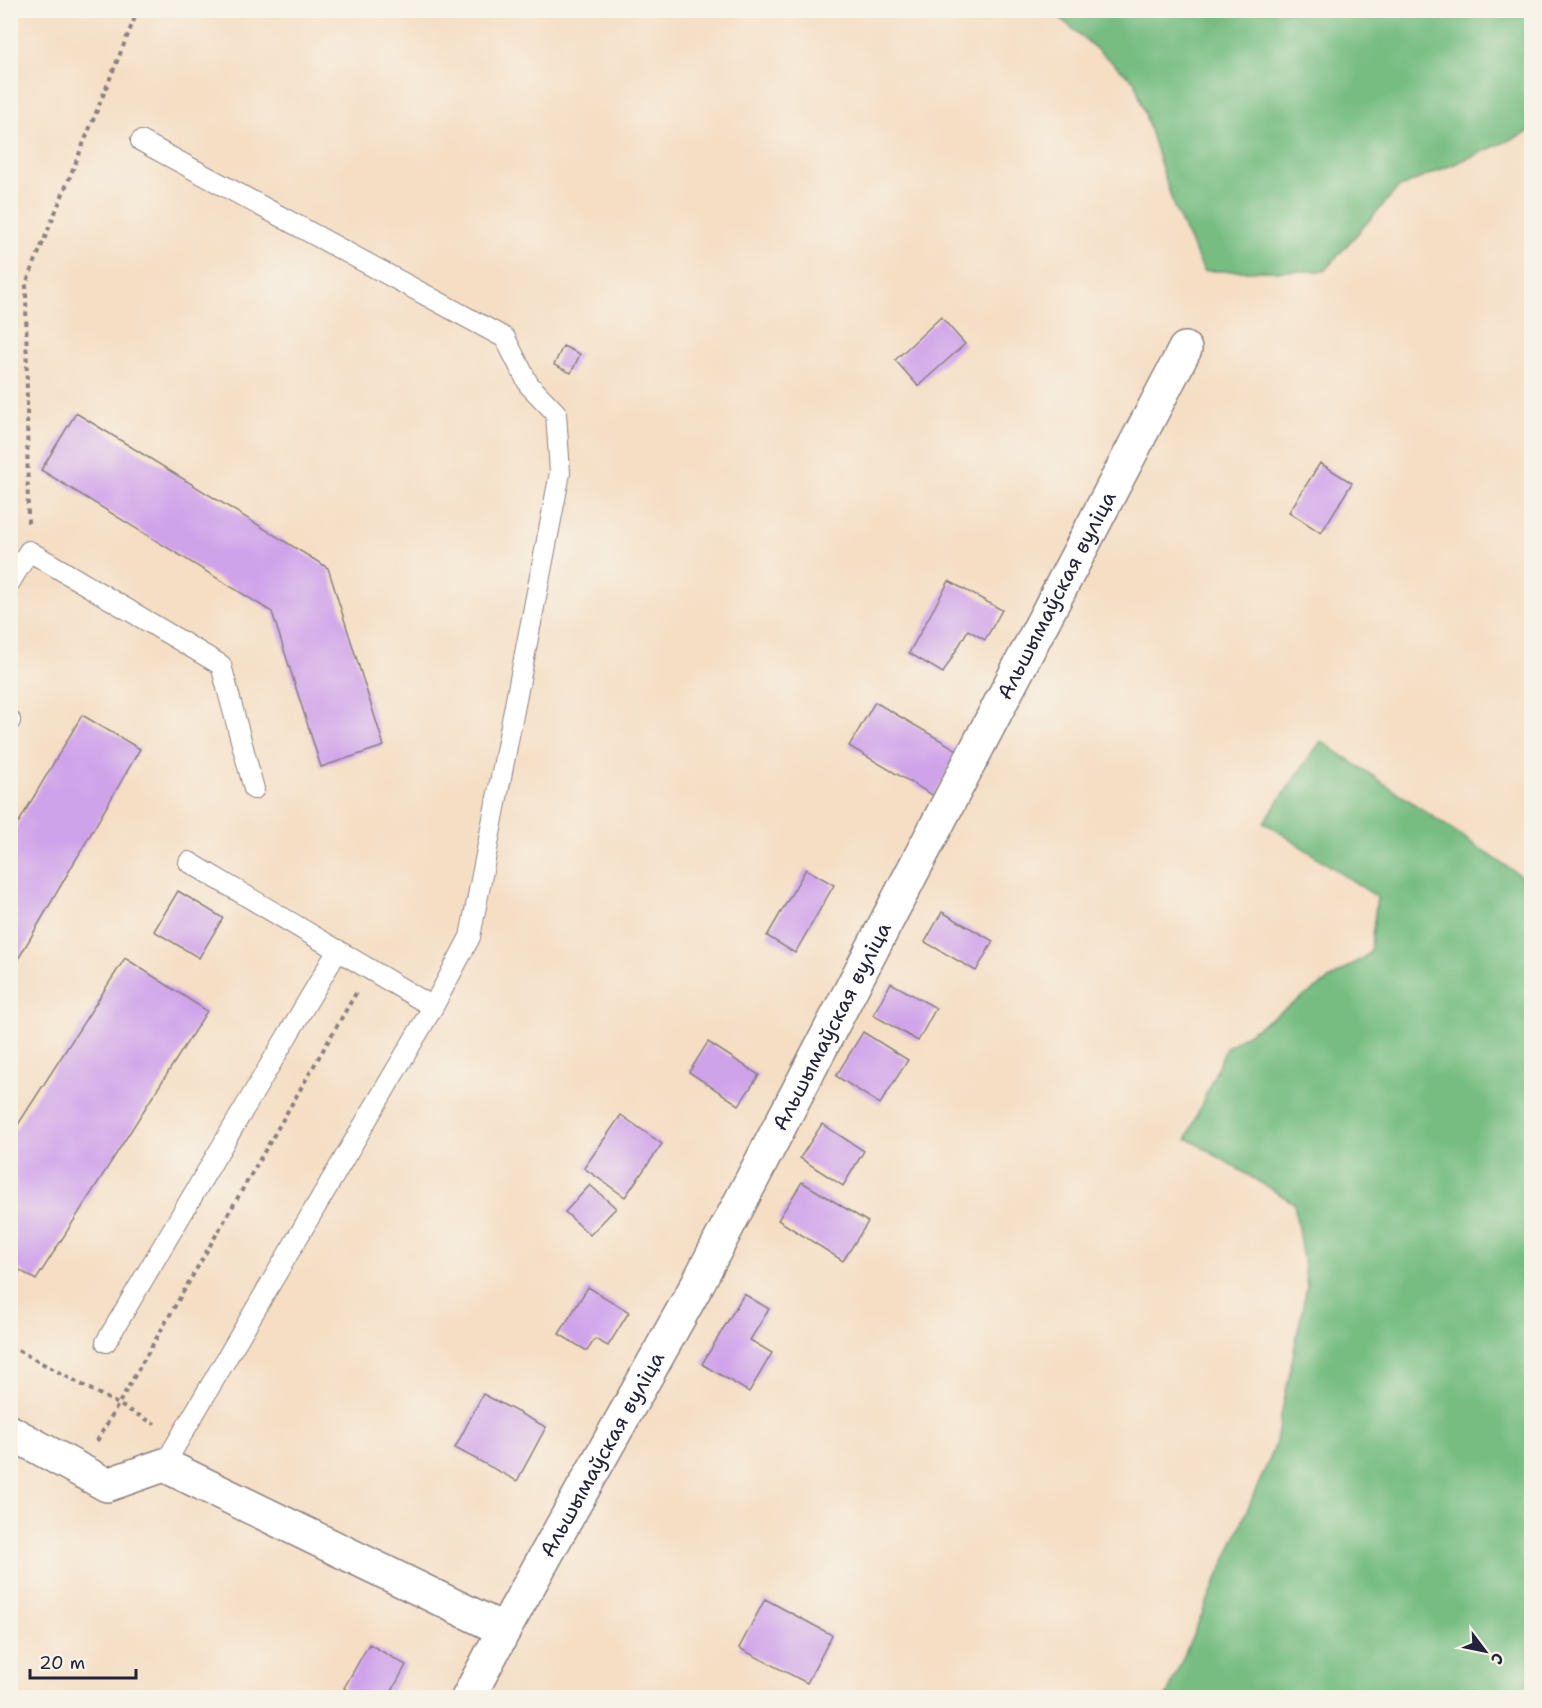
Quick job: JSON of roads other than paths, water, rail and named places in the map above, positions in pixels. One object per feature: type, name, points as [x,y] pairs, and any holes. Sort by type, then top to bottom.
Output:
[{"type":"street","name":"Альшымаўская вуліца","points":[[468,1698],[697,1285],[1185,350]]},
{"type":"street","points":[[10,1432],[107,1485],[164,1465],[504,1630]]},
{"type":"lane","points":[[141,141],[505,338],[529,385],[556,413],[560,473],[470,937],[433,1007],[164,1465]]},
{"type":"lane","points":[[10,582],[29,551],[220,665],[254,789]]},
{"type":"lane","points":[[189,862],[433,1007]]},
{"type":"lane","points":[[106,1342],[338,950]]}]
